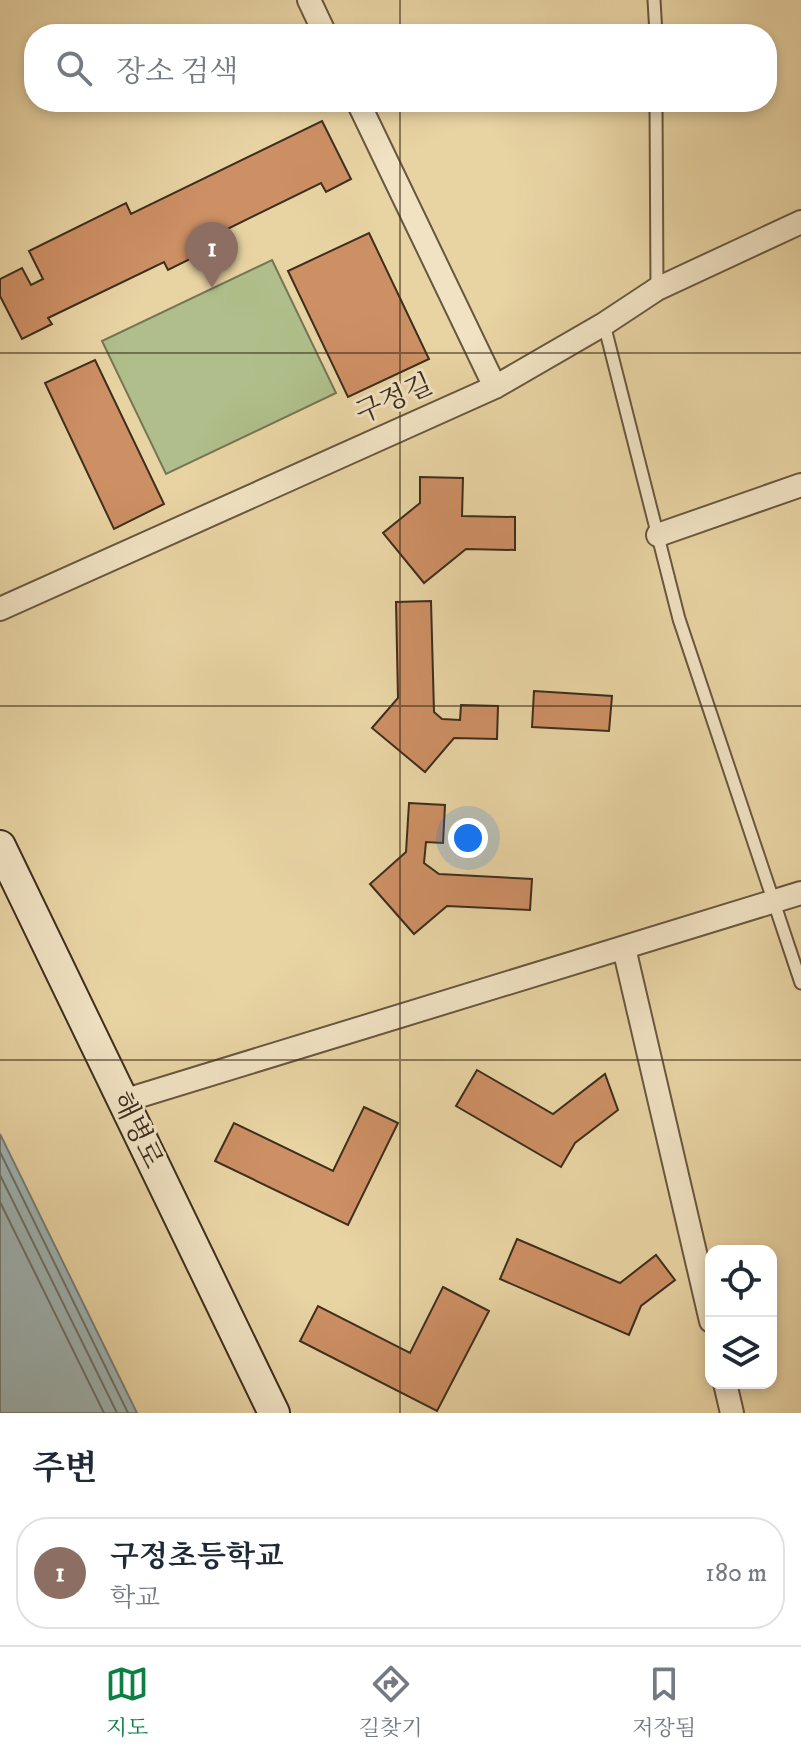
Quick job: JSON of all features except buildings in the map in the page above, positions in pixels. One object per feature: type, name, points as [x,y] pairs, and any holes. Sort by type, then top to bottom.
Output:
[{"type":"main road","name":"해병로","points":[[0,846],[274,1413]]},
{"type":"street","points":[[309,0],[320,24]]},
{"type":"street","points":[[363,112],[495,387]]},
{"type":"street","name":"구정길","points":[[0,609],[495,387],[604,324],[657,289],[801,222]]},
{"type":"street","points":[[658,535],[801,485]]},
{"type":"street","points":[[123,1101],[801,893]]},
{"type":"street","points":[[624,948],[710,1317]]},
{"type":"street","points":[[726,1389],[732,1413]]},
{"type":"lane","points":[[654,0],[655,24]]},
{"type":"lane","points":[[656,112],[657,289]]},
{"type":"lane","points":[[604,324],[679,619],[801,983]]},
{"type":"green space","points":[[272,260],[336,393],[166,474],[102,341]]},
{"type":"water","points":[[0,1134],[137,1413],[0,1413]]},
{"type":"place","name":"구정초등학교","points":[[212,288]]}]
